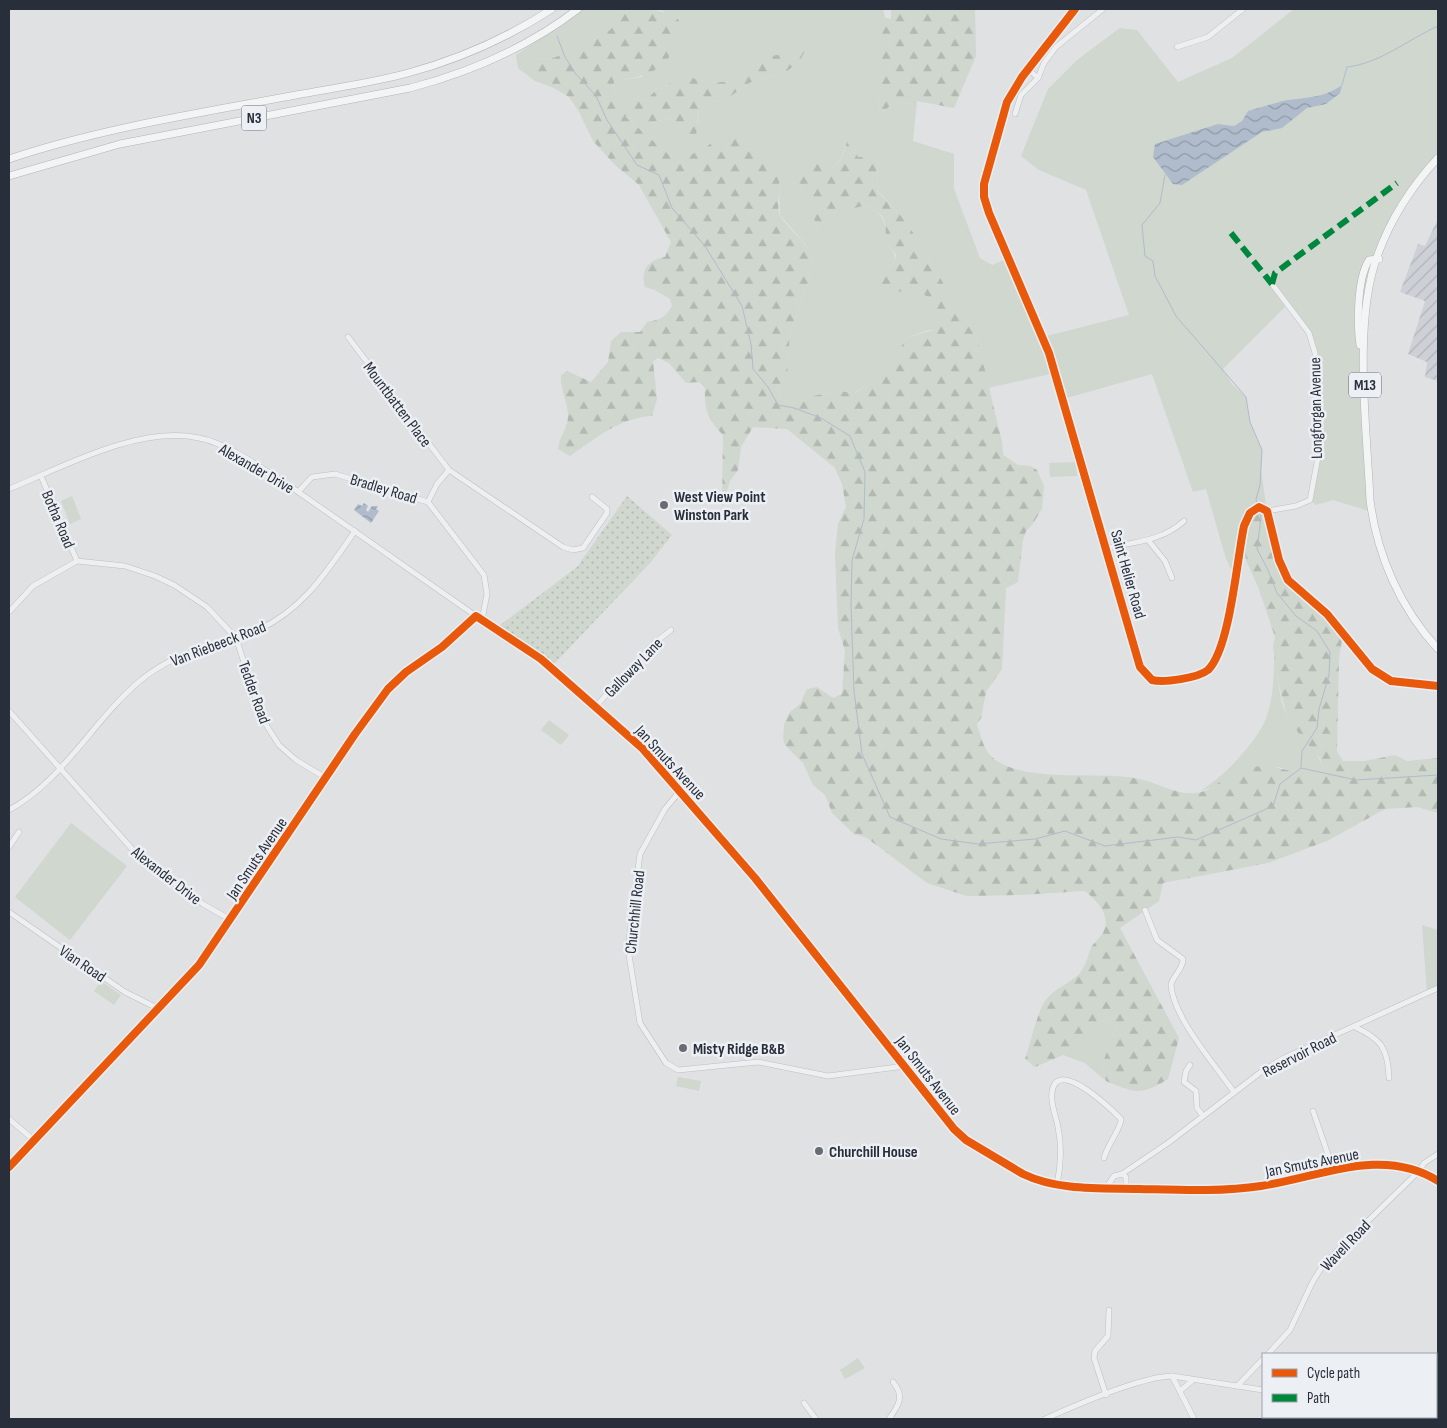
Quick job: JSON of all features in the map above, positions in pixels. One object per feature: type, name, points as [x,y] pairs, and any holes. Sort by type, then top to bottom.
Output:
[{"type":"highway","name":"N3","points":[[9,160],[43,148],[121,128],[406,74],[486,46],[516,31],[552,9]]},
{"type":"highway","name":"N3","points":[[9,176],[120,144],[410,88],[451,77],[498,58],[521,46],[578,9]]},
{"type":"highway","name":"M13","points":[[1438,158],[1402,204],[1378,259],[1365,312],[1365,383],[1370,500],[1376,533],[1396,589],[1413,618],[1438,649]]},
{"type":"street","name":"Saint Helier Road","points":[[1075,9],[1011,92],[985,177],[984,197],[1049,353],[1144,673],[1152,680],[1191,677],[1204,673],[1210,668],[1222,641],[1247,518],[1253,510],[1259,507],[1267,511]]},
{"type":"street","points":[[1014,114],[1021,95],[1038,78],[1044,63],[1056,47],[1103,9]]},
{"type":"street","points":[[1177,48],[1208,37],[1243,9]]},
{"type":"street","points":[[1028,70],[1038,78]]},
{"type":"street","name":"Longforgan Avenue","points":[[1267,511],[1296,506],[1310,500],[1319,452],[1313,343],[1305,327],[1272,284]]},
{"type":"street","name":"Mountbatten Place","points":[[348,338],[449,470],[563,547],[573,550],[583,548],[607,514],[608,509],[592,497]]},
{"type":"street","name":"Alexander Drive","points":[[9,489],[109,449],[145,438],[186,436],[200,438],[251,461],[476,616]]},
{"type":"street","points":[[428,502],[437,484],[449,470]]},
{"type":"street","name":"Bradley Road","points":[[298,492],[312,477],[335,474],[428,502],[484,575],[487,594],[482,620]]},
{"type":"street","name":"Botha Road","points":[[41,476],[78,561]]},
{"type":"street","points":[[1267,511],[1280,560],[1288,580],[1327,614],[1372,669],[1388,680],[1438,686]]},
{"type":"street","points":[[1107,548],[1166,535],[1184,521]]},
{"type":"street","name":"Van Riebeeck Road","points":[[9,810],[30,796],[130,689],[156,668],[183,653],[236,638],[275,621],[305,599],[317,586],[355,531]]},
{"type":"street","points":[[1148,540],[1165,561],[1172,578]]},
{"type":"street","points":[[9,612],[38,582],[78,561]]},
{"type":"street","name":"Tedder Road","points":[[78,561],[125,566],[161,579],[207,607],[236,638],[264,720],[273,736],[296,760],[326,778]]},
{"type":"street","name":"Jan Smuts Avenue","points":[[9,1167],[199,965],[232,920],[379,700],[397,680],[442,648],[476,616],[541,659],[642,748],[755,878],[904,1066],[963,1137],[1031,1178],[1057,1184],[1106,1188],[1232,1189],[1279,1183],[1383,1164],[1403,1165],[1420,1170],[1438,1181]]},
{"type":"street","name":"Galloway Lane","points":[[596,706],[653,644],[672,630]]},
{"type":"street","name":"Alexander Drive","points":[[9,711],[141,860],[204,904],[232,920]]},
{"type":"street","name":"Churchhill Road","points":[[680,791],[665,809],[640,854],[628,949],[640,1023],[666,1064],[678,1070],[758,1062],[828,1076],[904,1066]]},
{"type":"street","points":[[9,847],[19,832]]},
{"type":"street","points":[[1145,910],[1157,940],[1183,959],[1182,967],[1174,976],[1171,985],[1181,1014],[1190,1031],[1234,1092]]},
{"type":"street","name":"Vian Road","points":[[9,912],[125,992],[159,1009]]},
{"type":"street","name":"Reservoir Road","points":[[1106,1188],[1114,1176],[1122,1174],[1284,1058],[1438,988]]},
{"type":"street","points":[[1355,1027],[1369,1033],[1381,1043],[1384,1049],[1389,1078]]},
{"type":"street","points":[[1190,1065],[1186,1071],[1184,1082],[1196,1091],[1197,1108],[1203,1116]]},
{"type":"street","points":[[1057,1184],[1061,1162],[1060,1133],[1052,1094],[1055,1086],[1062,1080],[1069,1081],[1091,1092],[1121,1119],[1122,1124],[1110,1139],[1104,1158]]},
{"type":"street","points":[[1313,1111],[1334,1172]]},
{"type":"street","points":[[9,1119],[35,1141]]},
{"type":"street","points":[[1420,1170],[1424,1163],[1438,1154]]},
{"type":"street","name":"Wavell Road","points":[[1269,1353],[1290,1330],[1312,1283],[1323,1265],[1420,1170]]},
{"type":"street","points":[[1122,1174],[1126,1177],[1126,1188]]},
{"type":"street","points":[[1106,1395],[1094,1358],[1096,1351],[1108,1336],[1109,1310]]},
{"type":"street","points":[[1237,1386],[1262,1359]]},
{"type":"street","points":[[1172,1376],[1194,1419]]},
{"type":"street","points":[[1045,1419],[1145,1380],[1172,1376],[1262,1390]]},
{"type":"street","points":[[1180,1391],[1193,1380]]},
{"type":"street","points":[[890,1419],[901,1398],[900,1391],[893,1382]]},
{"type":"street","points":[[804,1403],[816,1419]]},
{"type":"shaded area","points":[[1438,219],[1438,381],[1425,377],[1427,362],[1408,354],[1425,301],[1400,292],[1418,244],[1425,246]]},
{"type":"green space","points":[[583,9],[629,9],[611,30],[583,46],[553,58],[534,59],[518,68],[516,55]]},
{"type":"green space","points":[[629,9],[655,10],[679,20],[677,36],[668,58],[653,71],[629,79],[614,81],[613,92],[619,98],[645,101],[659,87],[688,77],[712,83],[731,81],[748,71],[763,57],[805,51],[799,62],[787,71],[751,82],[728,98],[712,102],[699,109],[696,137],[682,140],[675,132],[674,122],[670,118],[650,123],[625,116],[668,154],[682,160],[724,136],[752,144],[773,163],[779,182],[779,213],[812,252],[810,278],[790,332],[787,379],[776,387],[780,399],[796,404],[813,396],[838,391],[855,393],[886,375],[890,364],[906,338],[940,328],[934,302],[918,290],[882,293],[878,282],[882,272],[895,261],[896,255],[887,242],[885,222],[875,211],[867,207],[853,209],[819,232],[806,198],[799,186],[800,165],[818,164],[830,169],[843,155],[848,136],[858,157],[878,155],[877,191],[906,221],[978,341],[1002,442],[1003,455],[1018,465],[1031,466],[1037,470],[1044,486],[1042,509],[1026,531],[1023,540],[1018,582],[1006,588],[1002,669],[986,692],[981,718],[977,724],[984,746],[994,759],[1012,768],[1028,772],[1134,778],[1188,793],[1207,790],[1235,772],[1249,767],[1269,767],[1318,775],[1323,767],[1320,758],[1302,738],[1287,716],[1278,681],[1273,647],[1275,637],[1259,589],[1246,560],[1242,536],[1253,510],[1265,509],[1285,575],[1318,605],[1343,633],[1339,659],[1337,751],[1343,761],[1365,761],[1395,755],[1407,761],[1438,758],[1438,813],[1417,807],[1385,809],[1327,841],[1268,863],[1163,883],[1159,901],[1120,928],[1179,1038],[1168,1079],[1151,1088],[1137,1091],[1106,1081],[1102,1065],[1116,1027],[1110,1022],[1103,1020],[1073,1043],[1063,1055],[1035,1067],[1025,1059],[1035,1024],[1046,999],[1081,972],[1091,948],[1103,933],[1106,920],[1104,914],[1090,895],[1085,891],[967,896],[927,883],[867,838],[854,834],[832,813],[825,795],[813,785],[803,763],[785,745],[783,739],[784,725],[790,712],[800,704],[807,689],[817,687],[833,698],[842,694],[845,651],[838,628],[835,554],[838,524],[846,507],[842,484],[835,468],[787,429],[753,427],[741,447],[738,470],[730,481],[722,506],[723,435],[708,414],[705,402],[705,388],[699,382],[686,383],[669,363],[658,358],[653,361],[657,399],[652,416],[618,425],[570,456],[558,449],[568,419],[561,375],[567,371],[591,382],[608,362],[611,341],[621,332],[640,332],[647,322],[659,319],[667,313],[672,306],[670,299],[655,290],[645,287],[644,276],[650,263],[665,257],[671,242],[639,185],[615,165],[593,141],[578,110],[569,97],[554,88],[535,81],[518,68],[534,59],[553,58],[583,46],[610,30]]},
{"type":"green space","points":[[657,9],[871,9],[876,18],[884,22],[879,113],[884,112],[893,102],[909,104],[917,101],[913,141],[954,154],[954,189],[980,258],[992,265],[1009,258],[1043,337],[1129,315],[1086,190],[1039,170],[1021,156],[1048,89],[1077,60],[1120,28],[1137,30],[1178,82],[1232,58],[1294,9],[1438,9],[1438,158],[1412,190],[1376,259],[1364,340],[1372,512],[1333,500],[1316,505],[1310,500],[1318,459],[1312,341],[1287,305],[1223,369],[1232,384],[1246,397],[1250,422],[1262,450],[1261,470],[1267,511],[1250,513],[1234,575],[1226,559],[1206,489],[1193,492],[1152,374],[1063,399],[1055,373],[988,388],[978,341],[906,221],[877,190],[878,155],[858,157],[848,137],[838,162],[830,169],[818,164],[799,186],[806,198],[819,232],[853,209],[868,207],[879,214],[885,226],[888,244],[895,258],[895,261],[882,272],[878,282],[882,292],[918,290],[934,302],[941,329],[929,330],[906,338],[893,360],[887,375],[854,393],[838,391],[813,396],[796,404],[780,399],[776,387],[787,379],[790,332],[810,278],[812,252],[780,215],[779,181],[708,144],[696,154],[682,160],[668,154],[624,115],[650,123],[670,118],[674,122],[698,124],[699,109],[712,102],[728,98],[751,82],[787,71],[799,53],[763,57],[748,71],[731,81],[712,83],[688,77],[659,87],[645,101],[619,98],[613,92],[614,81],[642,77],[664,11]]},
{"type":"green space","points":[[871,9],[883,9],[885,18],[891,19],[891,9],[975,9],[976,56],[954,108],[917,101],[909,104],[893,102],[884,112],[879,113],[883,22],[878,21]]},
{"type":"green space","points":[[1076,462],[1077,476],[1050,477],[1049,463]]},
{"type":"green space","points":[[72,496],[81,519],[70,524],[61,501]]},
{"type":"green space","points":[[627,496],[672,535],[650,563],[551,667],[495,629],[577,567]]},
{"type":"green space","points":[[1274,653],[1280,695],[1285,711],[1292,723],[1312,747],[1323,767],[1318,775],[1304,774],[1278,767],[1200,791],[1235,762],[1263,725],[1271,699]]},
{"type":"green space","points":[[549,720],[569,735],[561,745],[541,730]]},
{"type":"green space","points":[[71,823],[127,866],[70,940],[15,897]]},
{"type":"green space","points":[[1422,925],[1438,930],[1438,988],[1427,992]]},
{"type":"green space","points":[[101,981],[121,995],[114,1005],[94,991]]},
{"type":"green space","points":[[1102,1020],[1110,1022],[1116,1027],[1102,1065],[1106,1081],[1085,1063],[1063,1055],[1073,1043]]},
{"type":"green space","points":[[678,1077],[701,1081],[699,1091],[676,1086]]},
{"type":"green space","points":[[858,1358],[865,1368],[845,1379],[840,1370]]},
{"type":"water","points":[[1342,85],[1340,93],[1326,104],[1307,108],[1282,128],[1262,132],[1182,185],[1173,184],[1153,157],[1155,144],[1218,124],[1234,126],[1242,121],[1248,111],[1283,101],[1314,97],[1335,90]]},
{"type":"water","points":[[364,503],[368,506],[366,510],[368,512],[372,506],[378,506],[376,509],[379,511],[371,523],[354,510],[358,504],[362,506]]},
{"type":"waterway","points":[[1342,85],[1347,67],[1359,65],[1383,56],[1438,26]]},
{"type":"waterway","points":[[557,36],[565,57],[575,73],[596,96],[607,120],[637,165],[659,175],[672,208],[705,246],[742,306],[751,344],[753,369],[768,387],[778,405],[794,408],[821,418],[850,436],[865,472],[864,519],[852,560],[851,605],[854,691],[862,754],[890,817],[941,839],[978,844],[1035,839],[1065,831],[1105,846],[1178,837],[1196,840],[1273,806],[1280,784],[1301,768],[1356,780],[1438,775]]},
{"type":"waterway","points":[[1165,175],[1160,203],[1142,225],[1145,256],[1153,261],[1155,276],[1176,316],[1246,397],[1250,422],[1262,450],[1257,504]]},
{"type":"waterway","points":[[1259,511],[1261,517],[1257,549],[1277,593],[1296,616],[1317,631],[1330,652],[1329,675],[1319,709],[1317,728],[1302,751],[1301,767]]},
{"type":"marked path","points":[[1272,284],[1275,273],[1397,183]]},
{"type":"marked path","points":[[1231,233],[1272,284]]},
{"type":"cycle path","points":[[1075,9],[1022,77],[1007,102],[984,184],[984,197],[989,213],[1049,353],[1140,667],[1152,680],[1157,681],[1189,677],[1208,670],[1216,659],[1227,624],[1244,526],[1250,513],[1259,507],[1267,511],[1279,560],[1288,580],[1327,614],[1372,669],[1391,681],[1438,686]]},
{"type":"cycle path","points":[[9,1167],[199,965],[355,734],[388,689],[406,672],[442,647],[476,616],[541,659],[642,748],[755,878],[954,1129],[966,1140],[1023,1174],[1065,1186],[1216,1190],[1261,1186],[1328,1171],[1373,1165],[1395,1166],[1417,1171],[1438,1181]]},
{"type":"place","name":"West View Point Winston Park","points":[[664,505]]},
{"type":"place","name":"Misty Ridge B&B","points":[[683,1048]]},
{"type":"place","name":"Churchill House","points":[[819,1151]]}]
